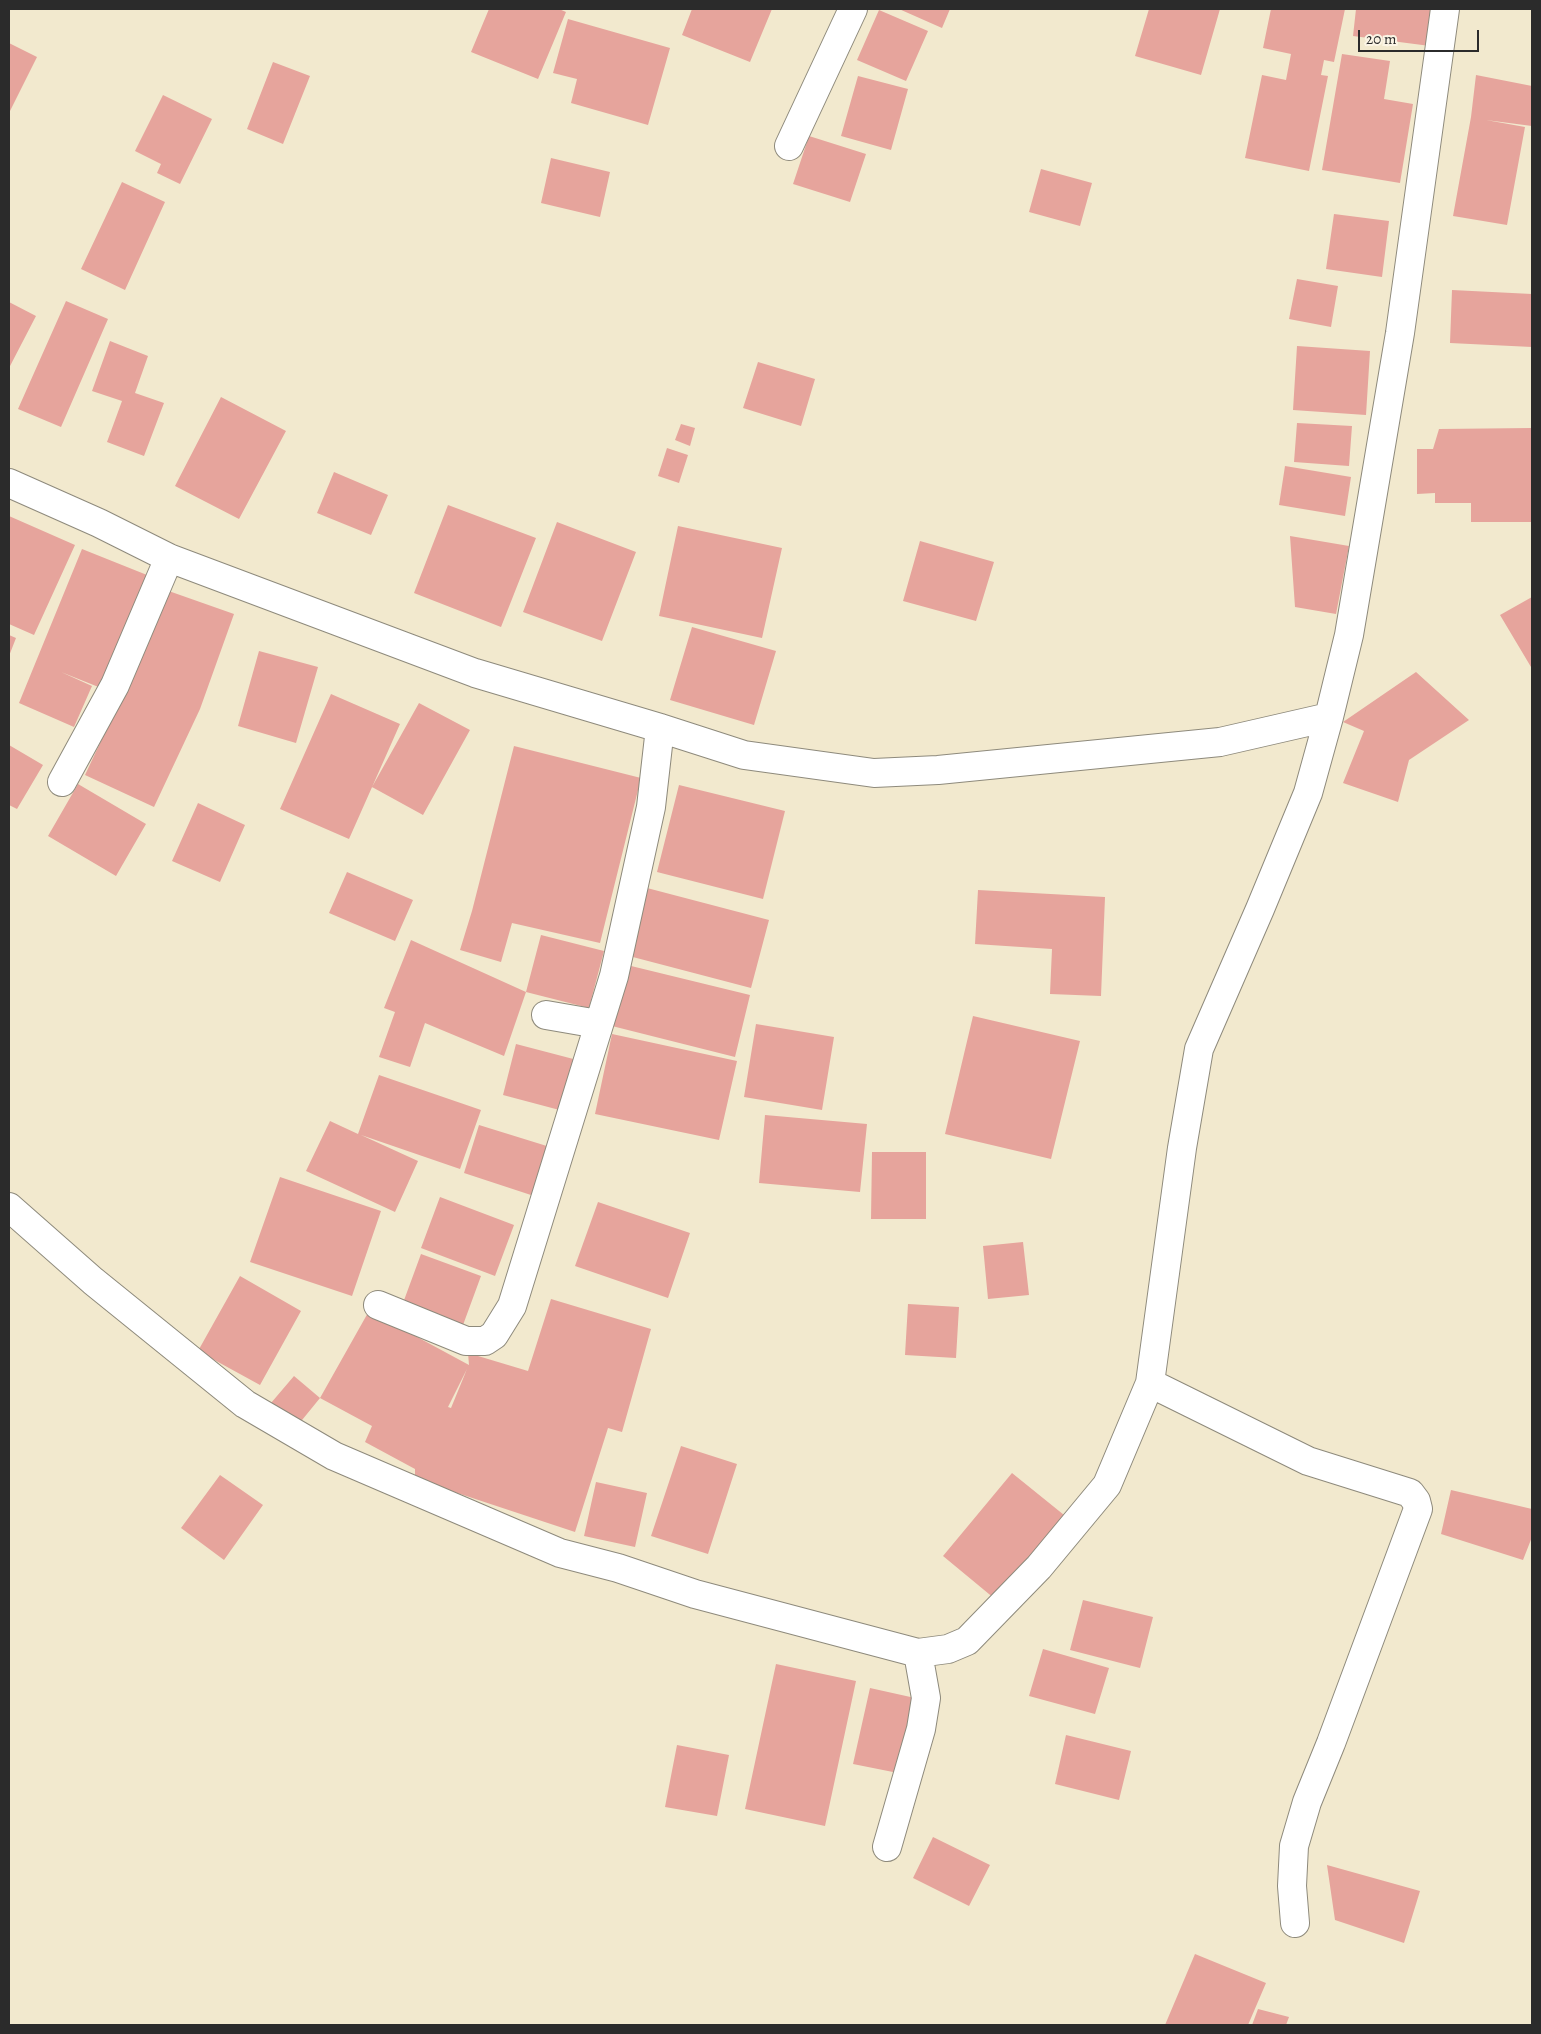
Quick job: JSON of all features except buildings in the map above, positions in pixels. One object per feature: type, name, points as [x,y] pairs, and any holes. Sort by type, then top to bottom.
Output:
[{"type":"street","points":[[789,146],[852,9]]},
{"type":"street","points":[[9,1207],[93,1281],[245,1404],[334,1456],[560,1553],[618,1568],[695,1594],[918,1653],[948,1649],[967,1641],[1039,1567],[1106,1485],[1150,1383],[1182,1148],[1199,1049],[1308,793],[1349,635],[1400,333],[1445,9]]},
{"type":"street","points":[[9,483],[99,523],[169,558],[475,673],[744,755],[874,773],[1004,764],[1220,742],[1329,717]]},
{"type":"street","points":[[62,782],[115,686],[169,558]]},
{"type":"street","points":[[378,1305],[466,1341],[485,1341],[498,1331],[512,1306],[614,976],[651,807],[660,728]]},
{"type":"street","points":[[546,1015],[598,1024]]},
{"type":"street","points":[[1150,1383],[1308,1461],[1410,1493],[1416,1501],[1418,1510],[1307,1802],[1294,1846],[1292,1886],[1295,1923]]},
{"type":"street","points":[[887,1847],[921,1728],[926,1698],[918,1653]]}]
